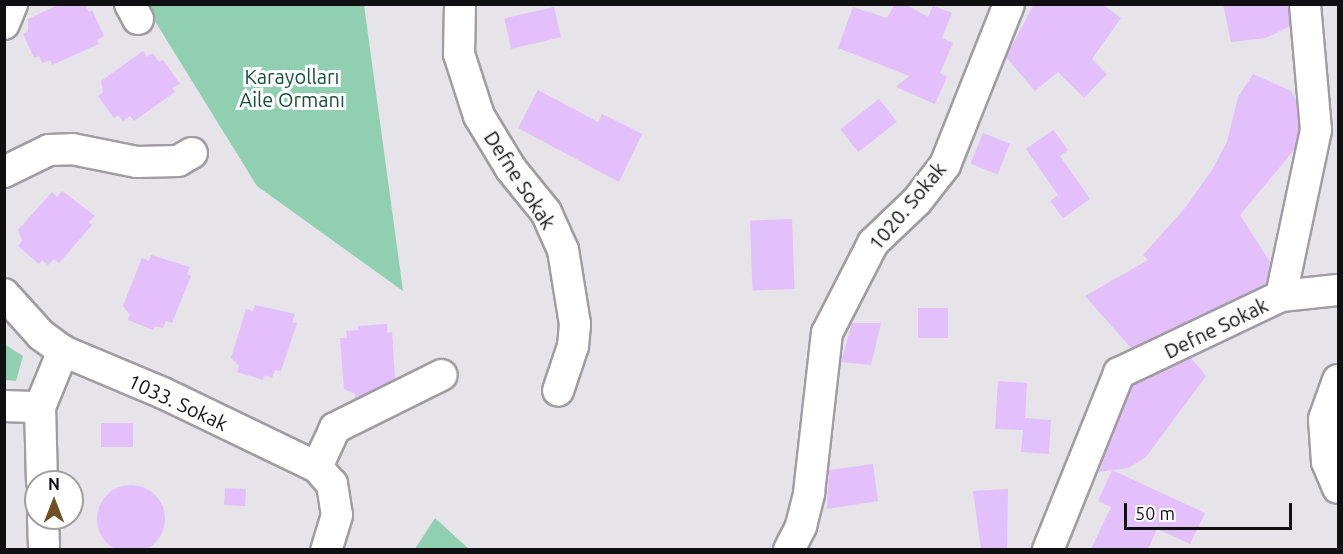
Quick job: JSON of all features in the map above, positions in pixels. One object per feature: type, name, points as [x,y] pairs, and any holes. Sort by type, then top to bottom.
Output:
[{"type":"street","points":[[4,24],[12,4]]},
{"type":"street","name":"Defne Sokak","points":[[460,4],[459,54],[479,116],[511,169],[546,212],[563,250],[575,324],[573,346],[558,391]]},
{"type":"street","name":"1020. Sokak","points":[[789,549],[801,526],[809,493],[827,333],[873,243],[917,201],[945,165],[1009,4]]},
{"type":"street","name":"Defne Sokak","points":[[1048,549],[1119,373],[1281,296],[1316,130],[1305,4]]},
{"type":"street","points":[[4,172],[49,150],[72,149],[137,162],[178,161],[192,153]]},
{"type":"street","points":[[1281,296],[1338,290]]},
{"type":"street","name":"1033. Sokak","points":[[4,294],[41,335],[63,351],[162,393],[317,467]]},
{"type":"street","points":[[42,470],[40,407],[63,351]]},
{"type":"street","points":[[326,549],[337,515],[332,484],[317,467],[335,428],[442,375]]},
{"type":"street","points":[[1338,380],[1324,419],[1327,462],[1338,488]]},
{"type":"street","points":[[4,406],[40,407]]},
{"type":"street","points":[[43,530],[44,549]]},
{"type":"green space","name":"Karayolları Aile Ormanı","points":[[145,5],[364,5],[403,291],[257,186]]},
{"type":"green space","points":[[4,344],[23,356],[16,381],[5,380]]},
{"type":"green space","points":[[435,518],[469,549],[415,549]]},
{"type":"building","points":[[60,4],[85,4],[89,12],[92,10],[104,36],[97,40],[99,44],[52,65],[50,60],[42,63],[39,56],[34,58],[23,34],[28,31],[28,19]]},
{"type":"building","points":[[895,4],[905,4],[928,17],[933,6],[952,13],[942,38],[953,43],[940,73],[947,77],[935,104],[896,87],[909,76],[838,48],[853,7],[887,18]]},
{"type":"building","points":[[1034,4],[1102,4],[1121,18],[1092,59],[1107,74],[1084,98],[1058,72],[1035,91],[1006,57]]},
{"type":"building","points":[[1223,4],[1288,4],[1290,26],[1266,38],[1231,42]]},
{"type":"building","points":[[554,7],[561,37],[511,49],[504,18]]},
{"type":"building","points":[[143,51],[147,57],[153,53],[159,62],[163,60],[180,84],[172,88],[175,92],[134,121],[130,116],[123,121],[118,115],[114,118],[98,96],[103,92],[101,81]]},
{"type":"building","points":[[1253,74],[1291,91],[1296,100],[1299,129],[1294,150],[1240,215],[1270,262],[1266,284],[1131,348],[1085,296],[1148,260],[1143,255],[1185,208],[1212,170],[1227,142],[1238,97]]},
{"type":"building","points":[[538,90],[598,122],[602,114],[642,134],[619,182],[518,128]]},
{"type":"building","points":[[879,99],[897,122],[858,152],[840,129]]},
{"type":"building","points":[[1053,130],[1068,150],[1060,156],[1090,199],[1063,218],[1050,201],[1058,195],[1026,149]]},
{"type":"building","points":[[983,133],[1010,144],[998,174],[971,164]]},
{"type":"building","points":[[62,191],[95,216],[89,222],[92,225],[59,263],[54,259],[48,265],[42,260],[39,264],[18,246],[22,241],[18,230],[52,192],[57,197]]},
{"type":"building","points":[[792,219],[794,289],[752,290],[750,220]]},
{"type":"building","points":[[151,255],[190,267],[187,274],[191,276],[172,323],[166,321],[163,328],[155,326],[153,330],[128,320],[130,315],[123,306],[142,258],[149,261]]},
{"type":"building","points":[[255,305],[295,314],[292,322],[297,323],[281,371],[275,370],[272,378],[265,375],[263,380],[237,372],[239,366],[231,358],[246,309],[253,311]]},
{"type":"building","points":[[918,308],[948,308],[948,338],[918,338]]},
{"type":"building","points":[[852,323],[881,323],[871,365],[841,362]]},
{"type":"building","points":[[387,324],[387,333],[392,332],[395,379],[355,399],[355,394],[344,389],[340,338],[347,338],[346,331],[358,330],[358,326]]},
{"type":"building","points":[[1191,358],[1206,376],[1146,457],[1128,468],[1099,472],[1132,386]]},
{"type":"building","points":[[998,381],[1027,383],[1025,418],[1051,420],[1049,454],[1021,452],[1023,430],[995,429]]},
{"type":"building","points":[[101,423],[133,423],[133,447],[101,447]]},
{"type":"building","points":[[873,464],[878,501],[827,509],[829,470]]},
{"type":"building","points":[[1112,470],[1205,513],[1190,544],[1157,529],[1148,549],[1091,549],[1111,507],[1098,501]]},
{"type":"building","points":[[131,485],[144,488],[155,495],[162,506],[165,519],[162,532],[155,543],[144,550],[131,553],[118,550],[107,543],[100,532],[97,519],[100,506],[107,495],[118,488]]},
{"type":"building","points":[[225,488],[246,489],[245,506],[224,505]]},
{"type":"building","points":[[1008,489],[1007,549],[981,549],[973,491]]}]
